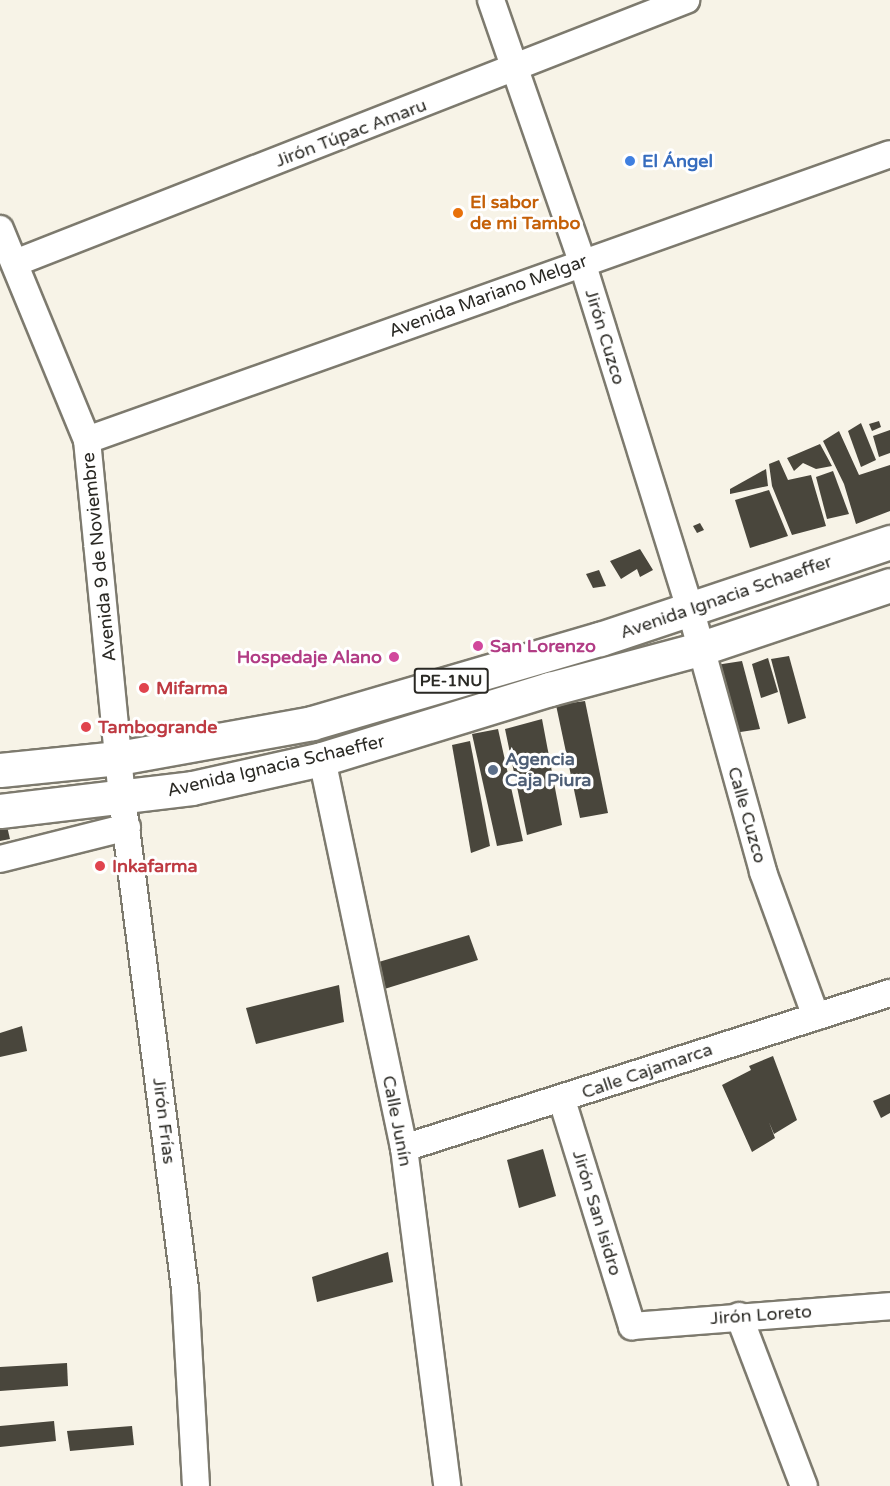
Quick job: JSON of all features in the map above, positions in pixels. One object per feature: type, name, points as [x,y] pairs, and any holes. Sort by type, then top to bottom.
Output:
[{"type":"main road","name":"Avenida Ignacia Schaeffer","points":[[0,770],[118,758],[312,723],[600,639],[890,542]]},
{"type":"main road","name":"Avenida Ignacia Schaeffer","points":[[0,811],[124,812],[192,788],[322,759],[550,689],[699,649],[890,585]]},
{"type":"street","name":"Jirón Cuzco","points":[[490,0],[517,69],[582,262],[690,608]]},
{"type":"street","name":"Jirón Túpac Amaru","points":[[15,263],[517,69],[686,0]]},
{"type":"street","name":"Avenida Mariano Melgar","points":[[87,440],[890,154]]},
{"type":"street","name":"Avenida 9 de Noviembre","points":[[0,228],[87,440],[118,758]]},
{"type":"street","name":"Calle Cuzco","points":[[690,608],[699,649],[764,872],[816,1017]]},
{"type":"street","name":"Jirón Frías","points":[[118,758],[185,1289],[196,1486]]},
{"type":"street","name":"Calle Junín","points":[[322,759],[404,1148],[447,1486]]},
{"type":"street","points":[[0,859],[124,812]]},
{"type":"street","name":"Calle Cajamarca","points":[[404,1148],[562,1100],[636,1072],[890,993]]},
{"type":"street","name":"Jirón San Isidro","points":[[562,1100],[632,1326]]},
{"type":"street","name":"Jirón Loreto","points":[[632,1326],[890,1306]]},
{"type":"street","points":[[739,1316],[804,1486]]},
{"type":"building","points":[[879,421],[881,427],[872,431],[869,424]]},
{"type":"building","points":[[861,423],[876,460],[861,467],[848,431]]},
{"type":"building","points":[[890,430],[890,453],[879,457],[873,436]]},
{"type":"building","points":[[839,431],[859,475],[890,465],[890,511],[856,524],[844,484],[823,441]]},
{"type":"building","points":[[820,444],[832,466],[816,469],[803,463],[794,471],[787,458]]},
{"type":"building","points":[[779,460],[788,480],[811,475],[826,526],[792,535],[772,486],[769,464]]},
{"type":"building","points":[[766,469],[768,486],[730,494],[730,489]]},
{"type":"building","points":[[833,471],[849,514],[827,519],[816,477]]},
{"type":"building","points":[[769,490],[788,536],[750,548],[735,500]]},
{"type":"building","points":[[700,523],[704,530],[697,533],[693,526]]},
{"type":"building","points":[[640,549],[653,570],[640,577],[637,569],[621,579],[610,561]]},
{"type":"building","points":[[599,570],[606,586],[593,588],[586,574]]},
{"type":"building","points":[[789,656],[806,718],[788,724],[771,659]]},
{"type":"building","points":[[768,658],[778,692],[761,698],[752,664]]},
{"type":"building","points":[[742,661],[760,729],[734,733],[716,665]]},
{"type":"building","points":[[585,701],[608,813],[580,818],[556,705]]},
{"type":"building","points":[[542,719],[562,825],[527,835],[505,729]]},
{"type":"building","points":[[498,729],[523,841],[497,846],[472,734]]},
{"type":"building","points":[[470,741],[490,846],[471,853],[452,745]]},
{"type":"building","points":[[6,822],[10,839],[0,841],[0,823]]},
{"type":"building","points":[[469,935],[478,960],[378,991],[372,964]]},
{"type":"building","points":[[339,985],[344,1022],[256,1044],[246,1008]]},
{"type":"building","points":[[22,1026],[27,1051],[0,1057],[0,1033]]},
{"type":"building","points":[[773,1056],[797,1120],[774,1134],[769,1122],[775,1138],[752,1152],[722,1085],[751,1070],[749,1066]]},
{"type":"building","points":[[890,1094],[890,1113],[881,1118],[873,1101]]},
{"type":"building","points":[[543,1149],[556,1196],[519,1208],[507,1160]]},
{"type":"building","points":[[388,1252],[393,1282],[317,1302],[312,1277]]},
{"type":"building","points":[[67,1363],[68,1386],[0,1391],[0,1367]]},
{"type":"building","points":[[54,1421],[56,1441],[0,1447],[0,1426]]},
{"type":"building","points":[[132,1426],[134,1445],[70,1451],[67,1431]]},
{"type":"place","name":"El Ángel","points":[[630,161]]},
{"type":"place","name":"El sabor de mi Tambo","points":[[458,213]]},
{"type":"place","name":"San Lorenzo","points":[[478,646]]},
{"type":"place","name":"Hospedaje Alano","points":[[394,657]]},
{"type":"place","name":"Mifarma","points":[[144,688]]},
{"type":"place","name":"Tambogrande","points":[[86,727]]},
{"type":"place","name":"Agencia Caja Piura","points":[[493,770]]},
{"type":"place","name":"Inkafarma","points":[[100,866]]}]
